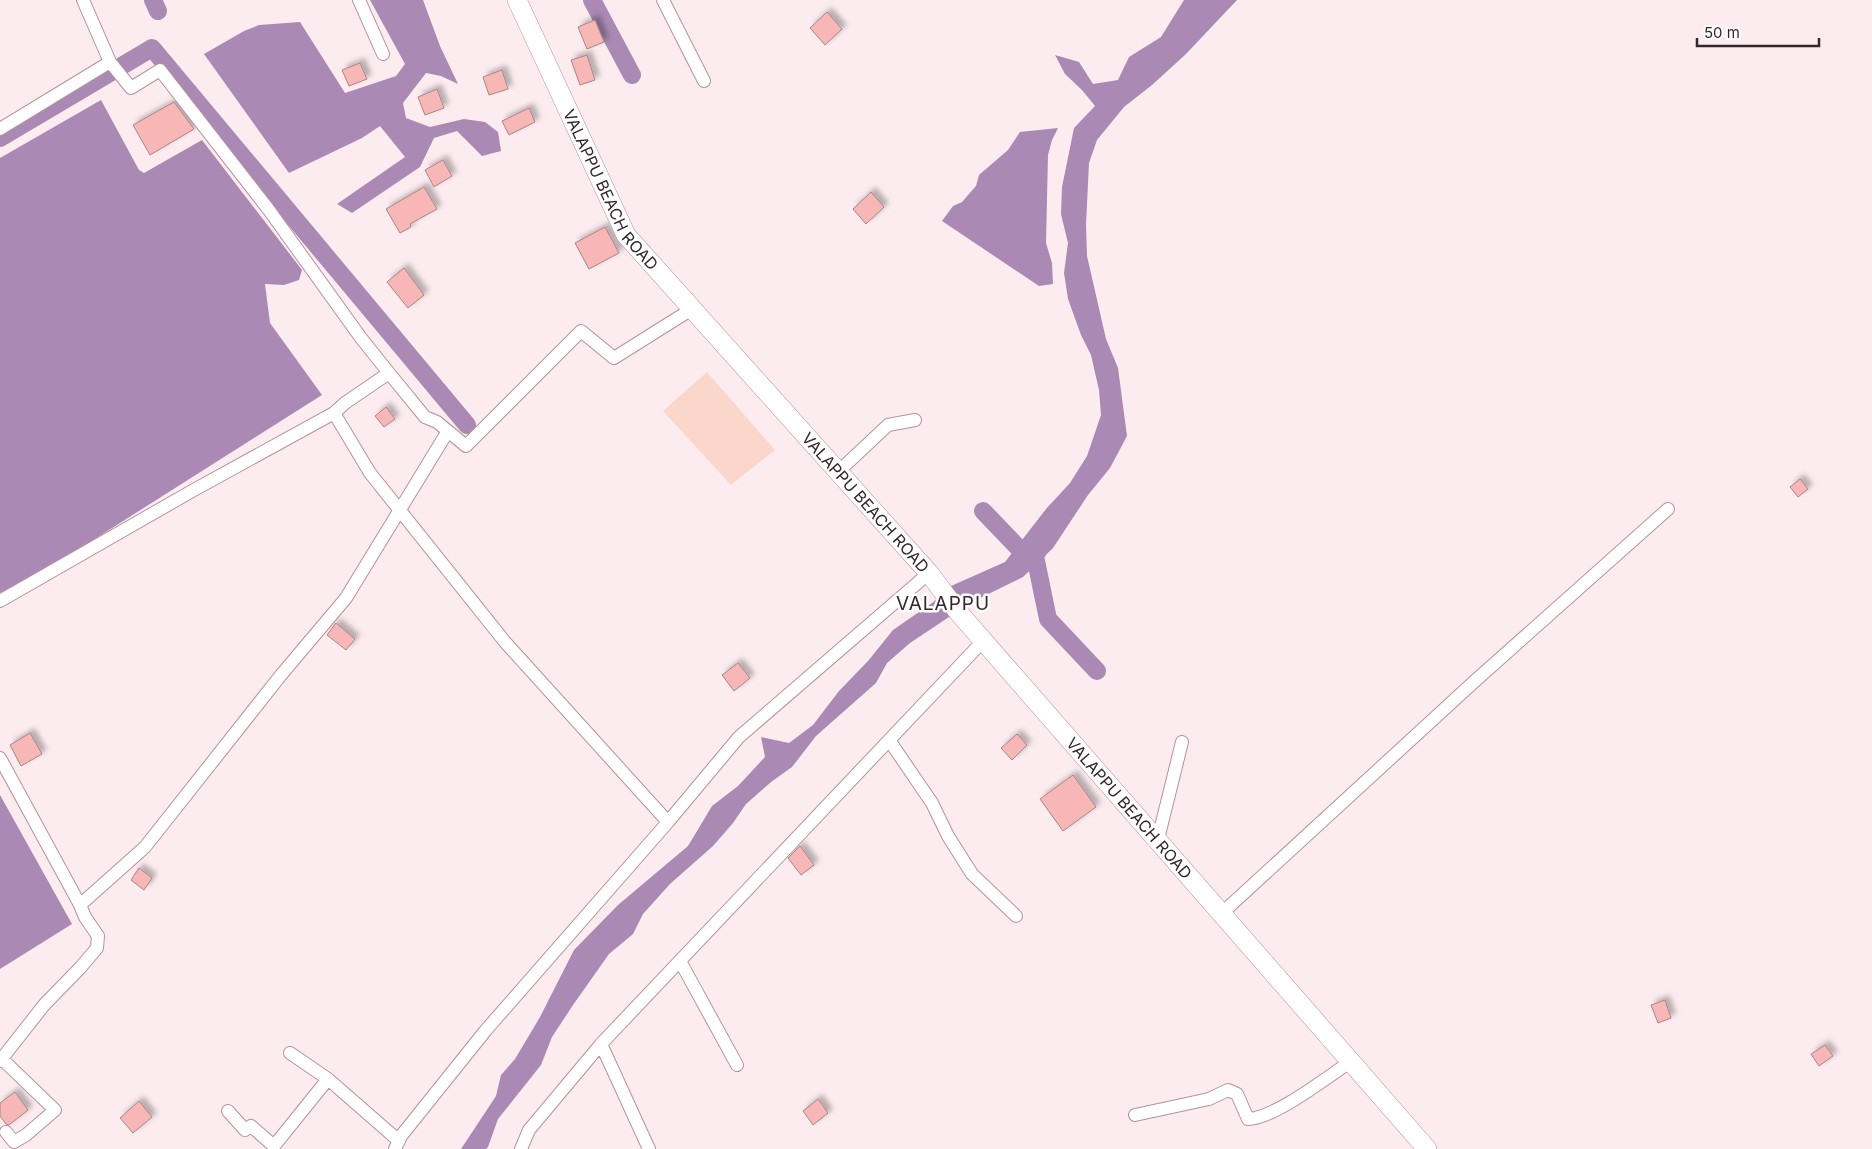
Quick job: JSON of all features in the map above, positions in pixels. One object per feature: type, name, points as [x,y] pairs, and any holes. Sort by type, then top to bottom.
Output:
[{"type":"main road","name":"VALAPPU BEACH ROAD","points":[[518,0],[626,235],[929,574],[959,613],[1427,1149]]},
{"type":"street","points":[[83,0],[111,64],[131,88],[160,70],[269,210],[360,338],[425,417],[437,422],[466,446],[581,331],[614,358],[692,309]]},
{"type":"street","points":[[359,0],[383,54]]},
{"type":"street","points":[[663,0],[704,82]]},
{"type":"street","points":[[0,129],[111,64]]},
{"type":"street","points":[[0,601],[192,491],[334,413],[345,403],[389,373]]},
{"type":"street","points":[[334,413],[370,473],[505,642],[668,822]]},
{"type":"street","points":[[838,472],[888,425],[915,420]]},
{"type":"street","points":[[80,905],[145,847],[280,675],[346,598],[448,432]]},
{"type":"street","points":[[1221,914],[1476,680],[1668,509]]},
{"type":"street","points":[[290,1053],[328,1079],[397,1145],[486,1030],[739,738],[929,574]]},
{"type":"street","points":[[521,1149],[529,1130],[601,1044],[984,640]]},
{"type":"street","points":[[889,740],[932,803],[948,836],[972,874],[1016,916]]},
{"type":"street","points":[[1158,839],[1182,742]]},
{"type":"street","points":[[0,758],[85,917],[98,936],[97,948],[44,1005],[1,1060],[55,1110],[26,1135],[14,1142],[6,1132]]},
{"type":"street","points":[[680,961],[737,1065]]},
{"type":"street","points":[[601,1044],[649,1149]]},
{"type":"street","points":[[1135,1115],[1209,1099],[1228,1090],[1237,1094],[1248,1119],[1254,1119],[1275,1110],[1350,1062]]},
{"type":"street","points":[[228,1111],[244,1130],[251,1126],[274,1146],[328,1079]]},
{"type":"shaded area","points":[[370,0],[423,0],[440,46],[458,84],[441,76],[426,73],[403,103],[406,118],[430,127],[464,119],[485,122],[498,132],[501,151],[482,156],[457,131],[434,138],[420,167],[352,213],[337,204],[405,157],[380,126],[362,138],[289,173],[204,54],[244,31],[259,25],[300,22],[345,93],[396,76],[405,64]]},
{"type":"shaded area","points":[[1184,0],[1237,0],[1186,54],[1124,107],[1097,140],[1089,163],[1086,225],[1087,256],[1106,339],[1118,368],[1127,436],[1110,468],[1088,495],[1053,548],[1023,577],[970,603],[910,643],[887,663],[876,683],[816,736],[792,767],[746,804],[733,823],[713,846],[670,884],[643,914],[633,934],[609,954],[552,1037],[541,1065],[498,1119],[488,1147],[486,1149],[461,1149],[496,1096],[501,1075],[515,1059],[540,1017],[574,950],[618,905],[688,846],[712,806],[738,786],[765,757],[761,737],[789,743],[813,725],[839,691],[868,661],[893,630],[932,603],[951,586],[1005,562],[1046,509],[1070,483],[1087,456],[1101,415],[1099,390],[1091,355],[1081,335],[1068,299],[1064,273],[1068,243],[1061,214],[1062,187],[1074,128],[1095,106],[1065,74],[1055,55],[1079,62],[1093,84],[1118,80],[1129,57],[1161,37]]},
{"type":"shaded area","points":[[101,100],[139,170],[144,173],[202,140],[302,270],[299,280],[284,285],[265,284],[270,323],[322,395],[60,561],[0,593],[0,158]]},
{"type":"shaded area","points":[[1058,128],[1048,155],[1046,243],[1052,263],[1053,284],[1039,286],[942,221],[953,206],[962,202],[976,186],[979,175],[1008,150],[1020,132]]},
{"type":"shaded area","points":[[707,372],[775,450],[731,485],[663,411]]},
{"type":"shaded area","points":[[0,795],[72,924],[0,969]]},
{"type":"building","points":[[827,12],[842,29],[825,45],[810,28]]},
{"type":"building","points":[[595,20],[604,42],[587,49],[578,27]]},
{"type":"building","points":[[587,55],[595,80],[580,85],[571,60]]},
{"type":"building","points":[[360,63],[367,79],[349,86],[342,70]]},
{"type":"building","points":[[502,70],[508,89],[489,95],[483,77]]},
{"type":"building","points":[[437,89],[444,108],[425,115],[418,97]]},
{"type":"building","points":[[174,102],[194,129],[150,155],[133,125]]},
{"type":"building","points":[[529,108],[535,122],[509,135],[502,121]]},
{"type":"building","points":[[443,160],[452,176],[434,187],[425,170]]},
{"type":"building","points":[[424,187],[437,209],[410,224],[411,227],[400,233],[386,209]]},
{"type":"building","points":[[871,192],[884,207],[866,224],[853,209]]},
{"type":"building","points":[[605,227],[619,253],[589,269],[575,243]]},
{"type":"building","points":[[404,268],[424,295],[408,308],[387,282]]},
{"type":"building","points":[[386,407],[395,419],[384,427],[375,416]]},
{"type":"building","points":[[1800,479],[1808,489],[1798,497],[1790,487]]},
{"type":"building","points":[[336,623],[355,639],[346,650],[327,635]]},
{"type":"building","points":[[738,663],[750,678],[734,691],[722,675]]},
{"type":"building","points":[[30,733],[42,754],[21,766],[10,745]]},
{"type":"building","points":[[1017,734],[1027,745],[1012,760],[1001,748]]},
{"type":"building","points":[[1073,775],[1096,807],[1063,831],[1040,799]]},
{"type":"building","points":[[800,846],[814,865],[801,875],[788,858]]},
{"type":"building","points":[[139,868],[152,878],[144,890],[131,880]]},
{"type":"building","points":[[1665,1000],[1671,1018],[1658,1023],[1651,1005]]},
{"type":"building","points":[[1825,1045],[1833,1056],[1819,1066],[1811,1054]]},
{"type":"building","points":[[15,1092],[28,1110],[9,1125],[0,1116],[0,1103]]},
{"type":"building","points":[[818,1099],[828,1113],[813,1125],[803,1111]]},
{"type":"building","points":[[139,1101],[152,1117],[133,1133],[120,1118]]},
{"type":"waterway","points":[[153,0],[158,11]]},
{"type":"waterway","points":[[592,0],[632,75]]},
{"type":"waterway","points":[[0,138],[152,48],[467,425]]},
{"type":"waterway","points":[[983,511],[1031,561]]},
{"type":"waterway","points":[[1043,542],[1035,556],[1048,619],[1097,671]]},
{"type":"district","name":"VALAPPU","points":[[943,603]]}]
